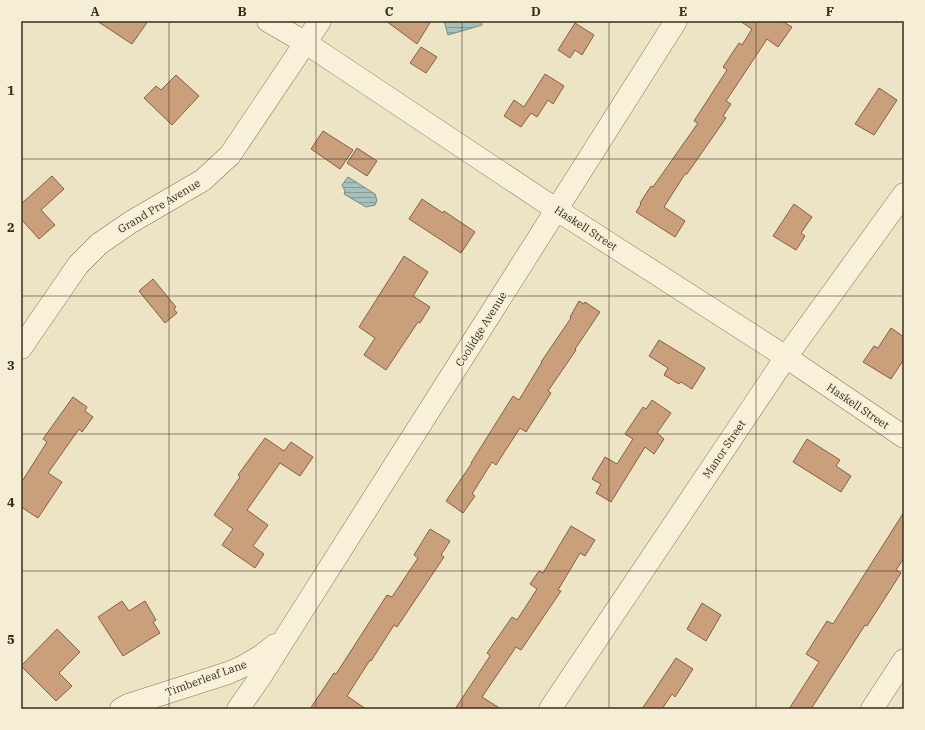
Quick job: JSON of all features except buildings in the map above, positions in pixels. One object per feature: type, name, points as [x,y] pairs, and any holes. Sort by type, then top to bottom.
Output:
[{"type":"street","name":"Haskell Street","points":[[268,21],[306,43],[557,210],[786,357],[904,437]]},
{"type":"street","name":"Grand Pre Avenue","points":[[21,348],[78,265],[100,244],[131,222],[203,180],[230,155],[320,21]]},
{"type":"street","name":"Coolidge Avenue","points":[[238,709],[286,637],[676,21]]},
{"type":"street","name":"Manor Street","points":[[550,709],[786,357],[904,194]]},
{"type":"street","name":"Timberleaf Lane","points":[[121,709],[128,705],[228,673],[261,656],[286,637]]},
{"type":"street","points":[[872,709],[904,660]]},
{"type":"water","points":[[444,21],[481,21],[482,25],[448,35]]},
{"type":"water","points":[[348,177],[375,194],[377,200],[375,205],[366,207],[344,194],[345,191],[342,185]]}]
